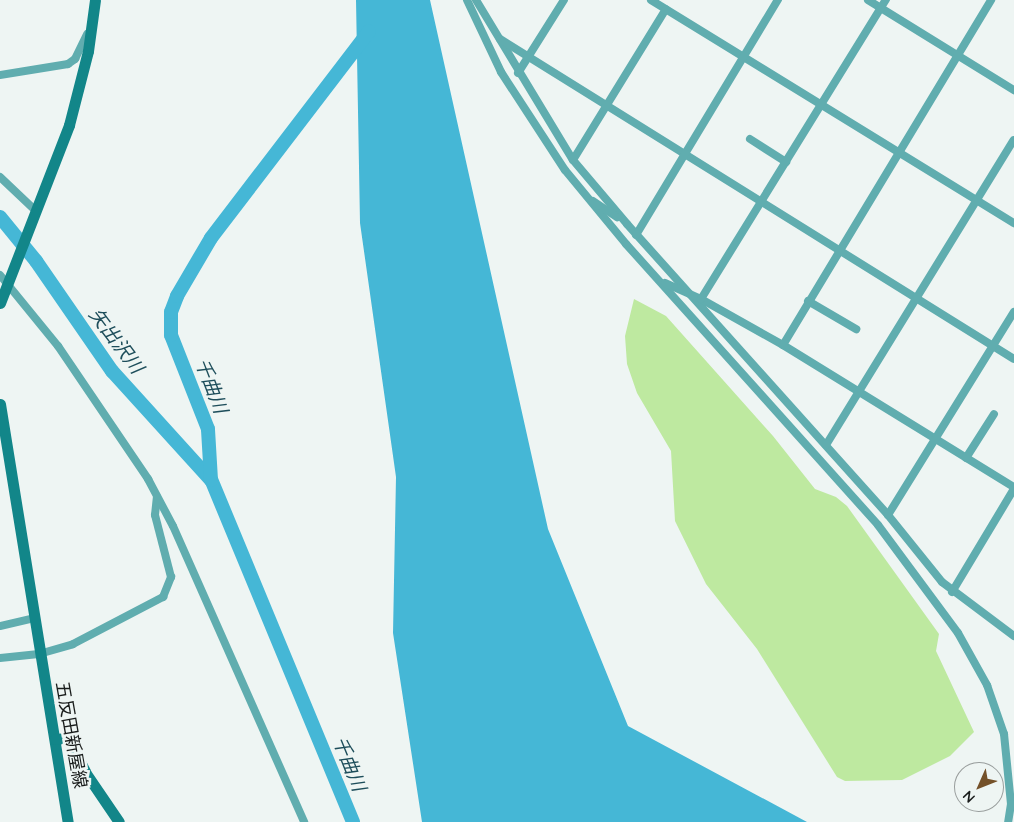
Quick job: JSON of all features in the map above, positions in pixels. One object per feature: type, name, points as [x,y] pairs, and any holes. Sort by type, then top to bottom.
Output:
[{"type":"street","points":[[0,303],[5,278],[35,214],[69,126],[92,25],[95,0]]},
{"type":"street","points":[[467,0],[487,45],[522,108],[587,198],[878,525],[958,633],[988,684],[1004,734],[1011,795],[1008,822]]},
{"type":"street","points":[[476,0],[518,73],[573,160],[636,235],[888,515],[952,592],[1014,636]]},
{"type":"street","points":[[518,73],[564,0]]},
{"type":"street","points":[[651,0],[1014,223]]},
{"type":"street","points":[[636,235],[778,0]]},
{"type":"street","points":[[868,0],[1014,90]]},
{"type":"street","points":[[701,299],[886,0]]},
{"type":"street","points":[[783,345],[991,0]]},
{"type":"street","points":[[573,160],[666,9]]},
{"type":"street","points":[[0,75],[68,64],[75,58],[92,25]]},
{"type":"street","points":[[499,38],[1014,359]]},
{"type":"street","points":[[750,139],[786,162]]},
{"type":"street","points":[[826,445],[915,297],[978,200],[1014,140]]},
{"type":"street","points":[[0,177],[35,214]]},
{"type":"street","points":[[587,198],[627,224]]},
{"type":"street","points":[[5,278],[58,346],[112,422],[158,497],[304,822]]},
{"type":"street","points":[[661,281],[701,299],[783,345],[1014,488],[952,592]]},
{"type":"street","points":[[808,301],[856,329]]},
{"type":"street","points":[[888,515],[1014,312]]},
{"type":"street","name":"五反田新屋線","points":[[0,404],[39,654],[68,822]]},
{"type":"street","points":[[966,458],[994,414]]},
{"type":"street","points":[[0,658],[39,654],[73,644],[166,593],[171,577],[155,515],[158,497]]},
{"type":"street","points":[[0,626],[34,618]]},
{"type":"street","points":[[55,739],[68,738],[85,772],[119,822]]},
{"type":"green space","points":[[634,299],[666,316],[773,436],[815,489],[836,497],[847,506],[939,634],[936,651],[974,732],[950,756],[902,780],[845,781],[837,777],[757,649],[706,584],[675,521],[671,451],[637,393],[627,364],[625,336]]},
{"type":"water","points":[[356,0],[430,0],[548,529],[628,726],[807,822],[422,822],[393,633],[396,477],[360,223]]},
{"type":"waterway","name":"千曲川","points":[[353,822],[211,480],[208,429],[171,335],[171,312],[177,296],[211,238],[369,31]]},
{"type":"waterway","name":"矢出沢川","points":[[0,217],[36,261],[112,371],[211,480]]}]
